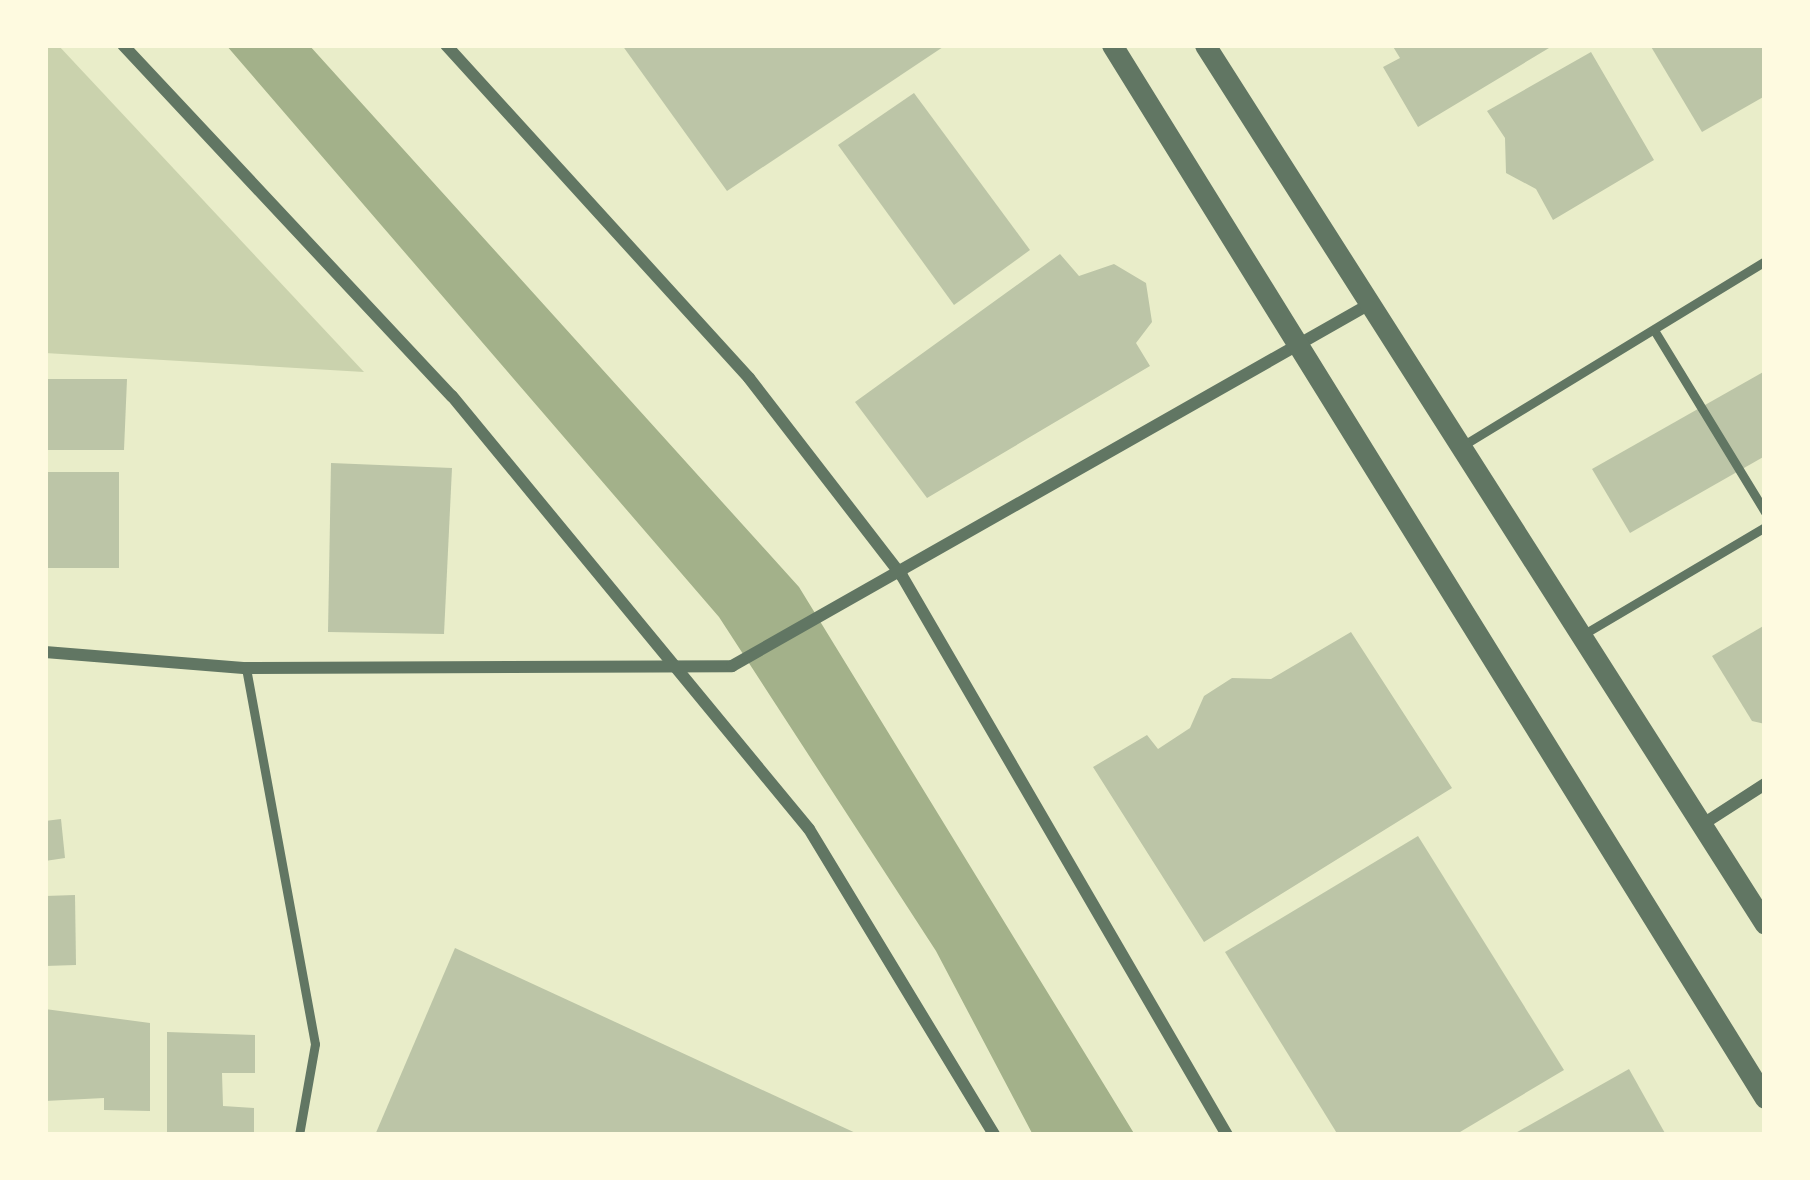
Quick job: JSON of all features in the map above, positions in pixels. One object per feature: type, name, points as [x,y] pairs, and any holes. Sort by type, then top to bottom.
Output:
[{"type":"street","points":[[123,45],[452,396],[809,829],[994,1135]]},
{"type":"street","points":[[446,45],[749,378],[902,576],[1227,1135]]},
{"type":"street","points":[[1112,45],[1765,1098]]},
{"type":"street","points":[[1205,45],[1765,924]]},
{"type":"street","points":[[45,652],[246,668],[680,672],[732,666],[848,609],[1368,304]]},
{"type":"street","points":[[1703,824],[1765,784]]},
{"type":"lane","points":[[1458,448],[1765,261]]},
{"type":"lane","points":[[1654,330],[1765,512]]},
{"type":"lane","points":[[1579,637],[1765,527]]},
{"type":"lane","points":[[246,668],[316,1044],[299,1135]]},
{"type":"shaded area","points":[[45,45],[58,45],[364,372],[45,353]]},
{"type":"shaded area","points":[[226,45],[309,45],[799,587],[1135,1135],[1033,1135],[936,951],[719,617]]},
{"type":"building","points":[[622,45],[946,45],[727,191]]},
{"type":"building","points":[[1392,45],[1554,45],[1418,127],[1383,67],[1400,58]]},
{"type":"building","points":[[1650,45],[1765,45],[1765,96],[1702,132]]},
{"type":"building","points":[[1591,52],[1654,160],[1553,220],[1536,189],[1506,173],[1505,138],[1487,111]]},
{"type":"building","points":[[914,93],[1030,250],[954,305],[838,145]]},
{"type":"building","points":[[1060,254],[1079,276],[1114,264],[1146,283],[1152,322],[1136,343],[1150,366],[927,498],[855,402]]},
{"type":"building","points":[[1765,371],[1765,456],[1630,533],[1592,469]]},
{"type":"building","points":[[45,379],[127,379],[124,450],[45,450]]},
{"type":"building","points":[[331,463],[452,468],[444,634],[328,632]]},
{"type":"building","points":[[45,472],[119,472],[119,568],[45,568]]},
{"type":"building","points":[[1765,625],[1765,724],[1752,721],[1712,656]]},
{"type":"building","points":[[1351,632],[1452,788],[1204,942],[1093,767],[1147,735],[1158,749],[1190,728],[1204,696],[1232,678],[1271,679]]},
{"type":"building","points":[[61,819],[65,858],[45,861],[45,821]]},
{"type":"building","points":[[1418,836],[1564,1070],[1455,1135],[1338,1135],[1225,952]]},
{"type":"building","points":[[75,895],[76,965],[45,966],[45,896]]},
{"type":"building","points":[[455,948],[860,1135],[375,1135]]},
{"type":"building","points":[[45,1009],[150,1023],[150,1111],[104,1110],[104,1098],[45,1101]]},
{"type":"building","points":[[167,1032],[255,1035],[255,1073],[222,1073],[223,1106],[254,1108],[254,1135],[167,1135]]},
{"type":"building","points":[[1629,1069],[1666,1135],[1512,1135]]}]
